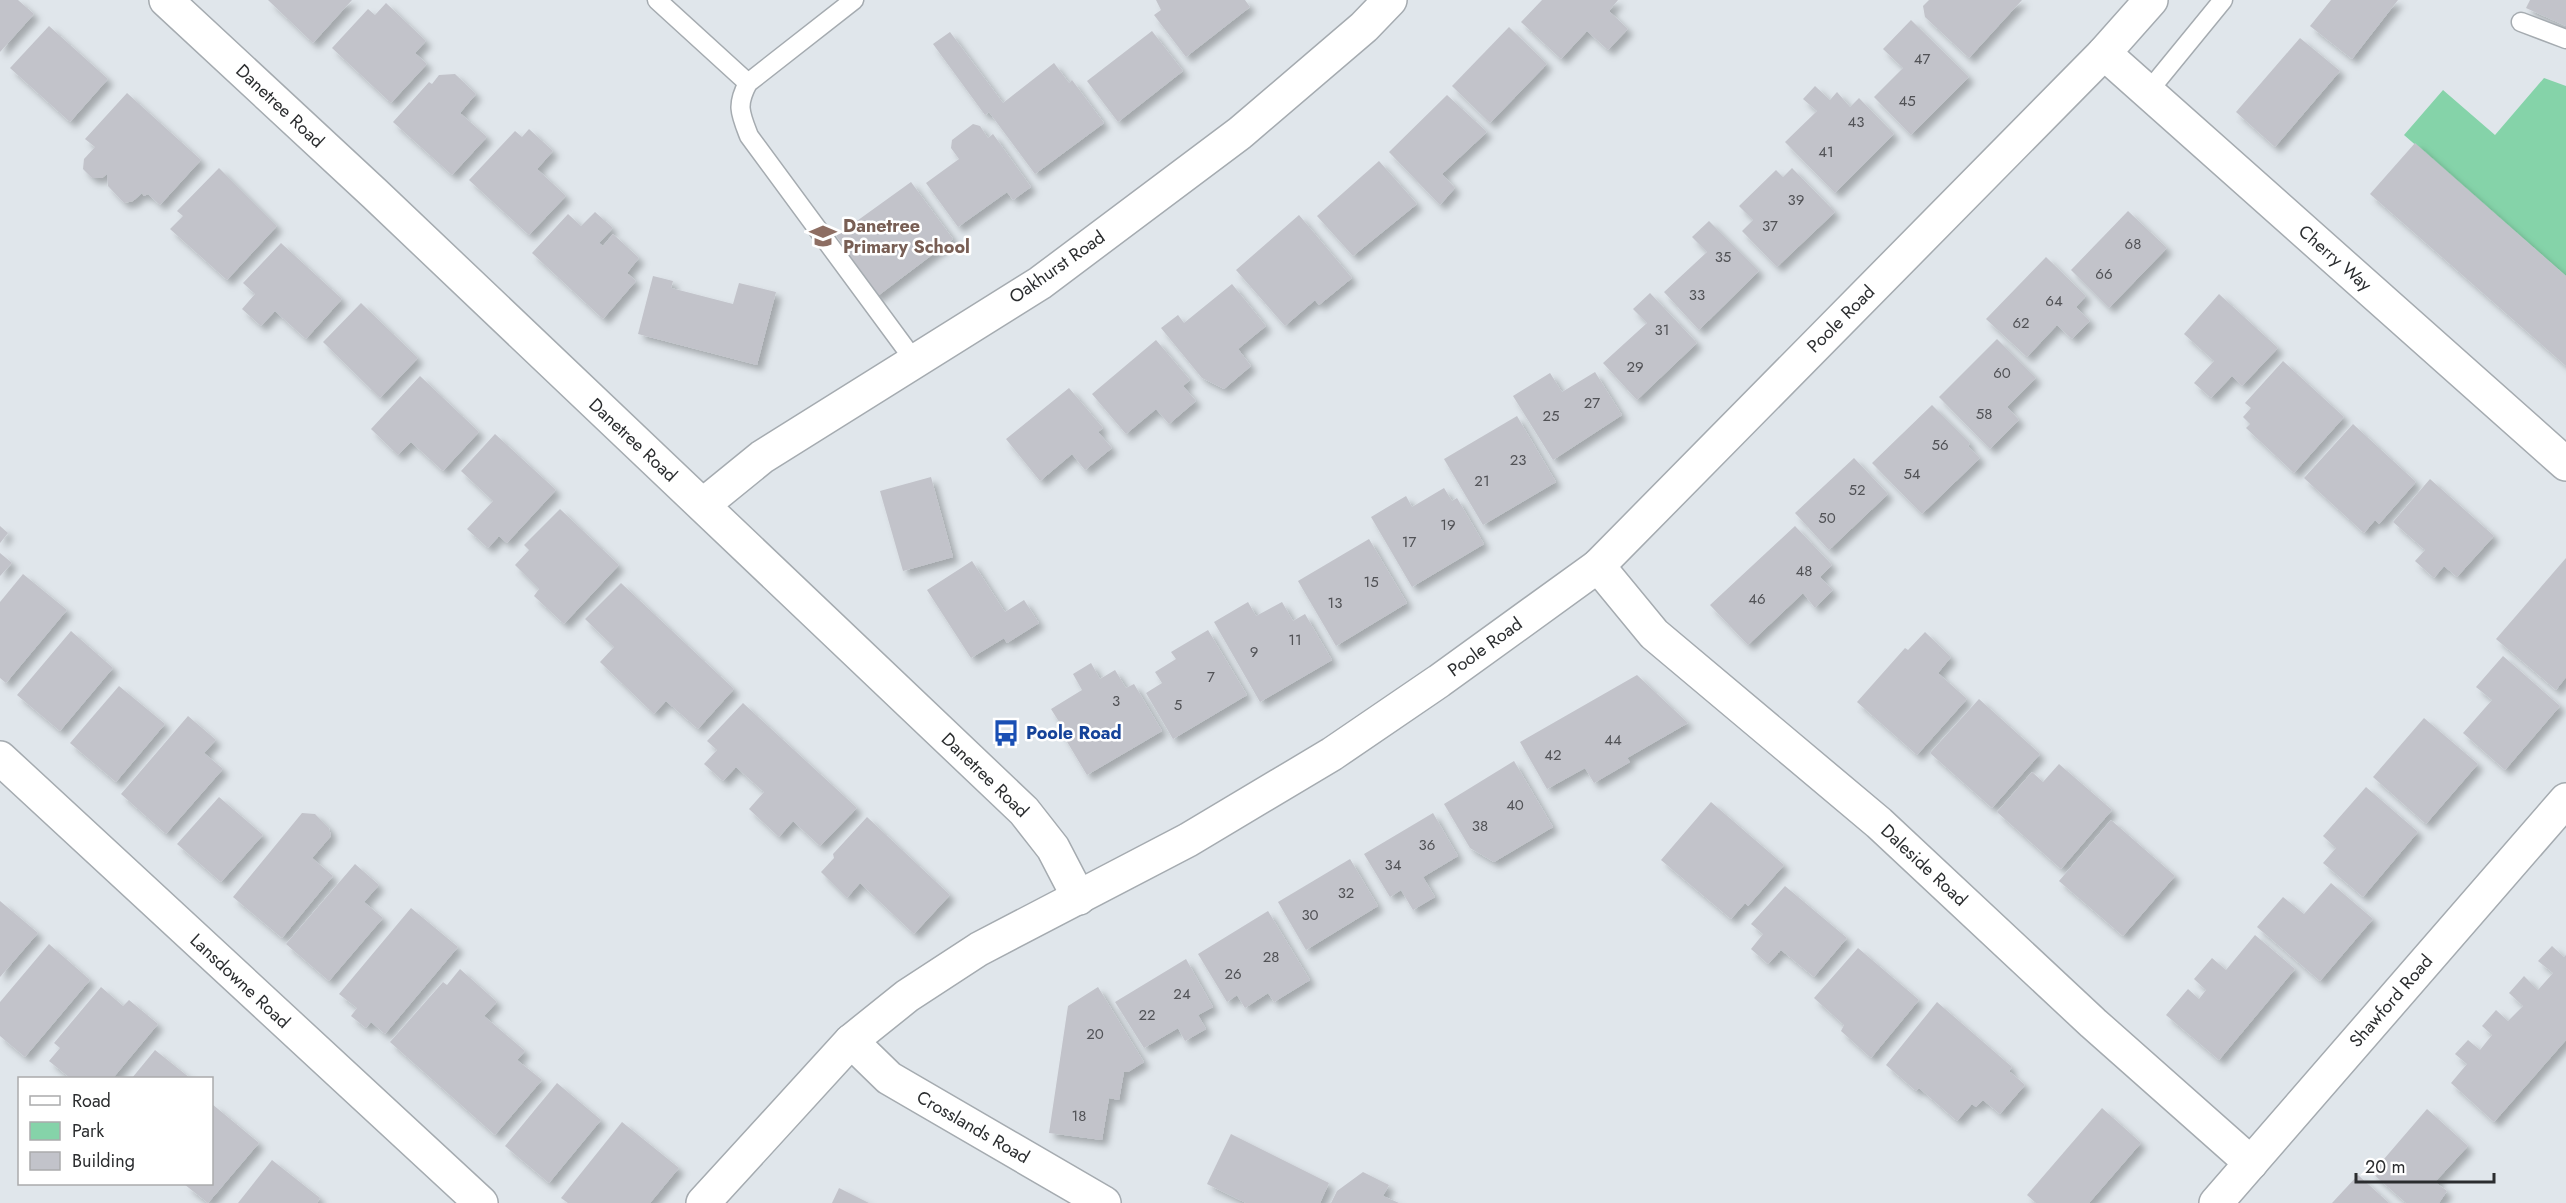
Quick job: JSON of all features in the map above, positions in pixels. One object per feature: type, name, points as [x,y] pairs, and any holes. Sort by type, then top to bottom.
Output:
[{"type":"street","name":"Danetree Road","points":[[166,0],[703,505],[1024,811],[1053,848],[1079,898]]},
{"type":"street","name":"Oakhurst Road","points":[[703,505],[762,456],[1040,283],[1221,147],[1364,27],[1390,0]]},
{"type":"street","name":"Poole Road","points":[[703,1203],[851,1041],[907,996],[979,949],[1188,840],[1332,754],[1439,681],[1598,566],[2104,53],[2151,0]]},
{"type":"street","name":"Cherry Way","points":[[2104,53],[2566,464]]},
{"type":"street","name":"Daleside Road","points":[[1598,566],[1654,633],[1879,823],[2093,1023],[2251,1163]]},
{"type":"street","name":"Lansdowne Road","points":[[0,758],[481,1203]]},
{"type":"street","name":"Shawford Road","points":[[2216,1203],[2566,800]]},
{"type":"street","name":"Crosslands Road","points":[[851,1041],[889,1078],[1104,1203]]},
{"type":"lane","points":[[657,0],[748,83]]},
{"type":"lane","points":[[854,0],[748,83],[739,100],[742,118],[750,136],[914,360]]},
{"type":"lane","points":[[2147,93],[2223,0]]},
{"type":"lane","points":[[2521,22],[2566,39]]},
{"type":"green space","points":[[2544,78],[2566,86],[2566,276],[2404,135],[2443,90],[2495,135]]},
{"type":"building","points":[[0,0],[18,0],[34,14],[0,52]]},
{"type":"building","points":[[268,0],[352,0],[313,43]]},
{"type":"building","points":[[1156,0],[1245,0],[1250,7],[1186,57],[1154,15],[1161,10]]},
{"type":"building","points":[[1542,0],[1618,0],[1609,11],[1628,29],[1608,50],[1587,31],[1561,59],[1521,22]]},
{"type":"building","points":[[1929,0],[2022,0],[1969,58],[1925,17],[1923,6]]},
{"type":"building","points":[[2331,0],[2398,0],[2352,59],[2310,26]]},
{"type":"building","points":[[2530,0],[2566,0],[2566,26],[2526,8]]},
{"type":"building","points":[[386,3],[426,41],[415,53],[427,64],[391,103],[332,48],[368,9],[375,15]]},
{"type":"building","points":[[1911,20],[1969,77],[1911,135],[1874,97],[1903,68],[1883,49]]},
{"type":"building","points":[[49,26],[108,79],[70,122],[10,68]]},
{"type":"building","points":[[1509,27],[1547,64],[1490,123],[1452,86]]},
{"type":"building","points":[[1152,31],[1183,71],[1118,122],[1087,81]]},
{"type":"building","points":[[950,32],[1003,103],[1054,63],[1069,83],[1072,80],[1104,123],[1035,174],[989,112],[985,115],[933,44]]},
{"type":"building","points":[[2300,38],[2340,71],[2275,147],[2236,112]]},
{"type":"building","points":[[455,74],[476,94],[460,113],[487,137],[452,175],[393,122],[429,82],[432,84],[439,75]]},
{"type":"building","points":[[1815,86],[1830,100],[1837,92],[1850,107],[1859,98],[1894,134],[1835,193],[1785,142],[1817,111],[1803,99]]},
{"type":"building","points":[[127,93],[201,160],[160,205],[148,194],[144,196],[142,193],[133,201],[124,203],[108,186],[107,174],[102,178],[92,178],[83,169],[84,159],[95,147],[85,139]]},
{"type":"building","points":[[1447,95],[1487,132],[1442,174],[1455,188],[1440,205],[1389,152]]},
{"type":"building","points":[[973,124],[980,126],[988,138],[993,134],[1031,187],[1013,200],[1007,192],[958,227],[926,183],[959,159],[951,148],[952,140]]},
{"type":"building","points":[[529,129],[553,151],[537,169],[566,196],[529,235],[469,180],[515,131],[522,137]]},
{"type":"building","points":[[2415,143],[2566,276],[2566,366],[2370,194]]},
{"type":"building","points":[[1379,161],[1417,204],[1353,256],[1317,216]]},
{"type":"building","points":[[219,168],[277,226],[227,280],[170,229],[183,216],[177,211]]},
{"type":"building","points":[[1792,168],[1835,212],[1777,267],[1742,231],[1753,220],[1739,206],[1776,170],[1783,177]]},
{"type":"building","points":[[911,182],[953,239],[875,298],[843,254],[848,251],[836,236]]},
{"type":"building","points":[[2128,211],[2167,248],[2109,308],[2071,270]]},
{"type":"building","points":[[595,212],[613,228],[599,243],[603,246],[613,234],[639,258],[627,273],[636,281],[603,319],[532,253],[568,214],[581,226]]},
{"type":"building","points":[[1299,215],[1352,278],[1319,305],[1315,300],[1285,326],[1236,270]]},
{"type":"building","points":[[1709,221],[1759,271],[1699,330],[1664,292],[1707,252],[1692,237]]},
{"type":"building","points":[[281,243],[342,299],[306,339],[275,311],[261,326],[242,309],[255,294],[243,283]]},
{"type":"building","points":[[2046,257],[2086,296],[2076,307],[2090,321],[2072,339],[2057,325],[2027,357],[1986,319]]},
{"type":"building","points":[[653,276],[673,281],[671,288],[733,304],[739,283],[776,292],[757,365],[638,334]]},
{"type":"building","points":[[1232,284],[1266,326],[1238,349],[1251,366],[1224,389],[1202,378],[1161,328],[1178,315],[1184,323]]},
{"type":"building","points":[[1650,293],[1697,343],[1637,400],[1603,363],[1647,323],[1633,309]]},
{"type":"building","points":[[2219,294],[2278,348],[2242,386],[2232,376],[2211,398],[2194,383],[2214,361],[2184,334]]},
{"type":"building","points":[[361,303],[418,358],[380,398],[323,342]]},
{"type":"building","points":[[1997,339],[2036,378],[2007,407],[2019,420],[1990,449],[1939,397]]},
{"type":"building","points":[[1156,340],[1190,380],[1183,386],[1196,401],[1169,424],[1156,409],[1126,434],[1092,394]]},
{"type":"building","points":[[2283,361],[2344,417],[2294,473],[2246,428],[2250,424],[2243,417],[2251,408],[2245,403]]},
{"type":"building","points":[[1595,372],[1622,415],[1553,460],[1513,396],[1550,373],[1562,392]]},
{"type":"building","points":[[420,376],[479,432],[443,471],[411,442],[398,455],[371,429]]},
{"type":"building","points":[[1069,388],[1103,428],[1098,432],[1112,448],[1085,470],[1072,454],[1040,481],[1006,439]]},
{"type":"building","points":[[1932,405],[1970,443],[1968,446],[1980,458],[1922,514],[1872,463]]},
{"type":"building","points":[[1517,416],[1556,482],[1483,525],[1444,459]]},
{"type":"building","points":[[2353,424],[2416,482],[2379,524],[2375,520],[2364,533],[2304,478]]},
{"type":"building","points":[[495,434],[556,490],[507,543],[499,536],[488,548],[467,529],[493,501],[461,471]]},
{"type":"building","points":[[1854,458],[1888,494],[1829,550],[1795,513]]},
{"type":"building","points":[[931,477],[953,557],[903,571],[880,491]]},
{"type":"building","points":[[2430,479],[2494,536],[2457,577],[2444,566],[2434,578],[2415,561],[2425,550],[2393,522]]},
{"type":"building","points":[[1444,488],[1452,501],[1457,498],[1484,544],[1412,587],[1371,517],[1406,496],[1412,507]]},
{"type":"building","points":[[560,509],[619,565],[564,624],[534,596],[539,589],[515,565],[529,550],[524,545]]},
{"type":"building","points":[[0,526],[8,533],[0,543]]},
{"type":"building","points":[[1795,526],[1832,565],[1820,577],[1833,590],[1815,608],[1803,593],[1748,645],[1710,605]]},
{"type":"building","points":[[1369,539],[1407,603],[1336,646],[1298,581]]},
{"type":"building","points":[[0,553],[12,563],[0,576]]},
{"type":"building","points":[[2566,558],[2566,677],[2556,690],[2496,639]]},
{"type":"building","points":[[972,561],[1005,612],[1024,600],[1039,623],[1007,643],[1004,638],[971,658],[927,590]]},
{"type":"building","points":[[23,574],[67,610],[6,683],[0,678],[0,602]]},
{"type":"building","points":[[621,583],[734,689],[698,729],[666,701],[654,714],[600,662],[614,647],[585,619]]},
{"type":"building","points":[[1248,602],[1256,616],[1282,602],[1293,621],[1305,614],[1332,660],[1260,702],[1214,622]]},
{"type":"building","points":[[1208,630],[1247,695],[1173,739],[1146,693],[1162,683],[1155,672],[1176,659],[1171,652]]},
{"type":"building","points":[[71,631],[113,668],[60,731],[17,695]]},
{"type":"building","points":[[1925,632],[1951,657],[1938,673],[1967,699],[1917,755],[1857,702],[1905,648],[1908,650]]},
{"type":"building","points":[[2503,656],[2560,706],[2505,770],[2463,733],[2492,700],[2476,687]]},
{"type":"building","points":[[1091,663],[1100,679],[1115,670],[1126,688],[1134,684],[1162,731],[1087,775],[1060,730],[1063,728],[1051,709],[1082,690],[1073,674]]},
{"type":"building","points":[[1637,675],[1688,723],[1627,758],[1630,762],[1594,783],[1585,768],[1547,789],[1520,742]]},
{"type":"building","points":[[119,686],[165,724],[116,782],[70,743]]},
{"type":"building","points":[[1979,699],[2040,754],[1992,808],[1930,753]]},
{"type":"building","points":[[743,703],[857,808],[820,846],[793,821],[779,837],[749,809],[764,792],[736,767],[723,781],[704,764],[717,750],[707,741]]},
{"type":"building","points":[[188,716],[216,740],[204,753],[223,769],[166,834],[121,794]]},
{"type":"building","points":[[2424,718],[2478,764],[2426,824],[2373,777]]},
{"type":"building","points":[[1514,761],[1553,827],[1494,862],[1470,848],[1444,804]]},
{"type":"building","points":[[2059,764],[2112,810],[2061,869],[1997,812],[2032,772],[2043,782]]},
{"type":"building","points":[[2366,787],[2418,832],[2363,897],[2323,863],[2336,848],[2323,836]]},
{"type":"building","points":[[219,797],[263,835],[221,882],[177,844]]},
{"type":"building","points":[[1711,802],[1784,865],[1748,906],[1745,903],[1731,919],[1661,860]]},
{"type":"building","points":[[302,813],[315,814],[329,828],[331,836],[312,858],[333,876],[282,938],[233,897]]},
{"type":"building","points":[[1433,813],[1458,856],[1423,877],[1435,897],[1413,910],[1401,890],[1390,897],[1364,854]]},
{"type":"building","points":[[867,817],[950,895],[914,934],[860,883],[847,898],[821,872],[834,858],[833,854]]},
{"type":"building","points":[[2111,820],[2175,876],[2123,936],[2059,881]]},
{"type":"building","points":[[1350,859],[1378,906],[1306,950],[1278,902]]},
{"type":"building","points":[[355,864],[379,885],[364,902],[383,918],[329,981],[286,944]]},
{"type":"building","points":[[2331,883],[2373,919],[2320,981],[2257,927],[2283,897],[2304,914]]},
{"type":"building","points":[[1785,886],[1847,938],[1814,977],[1781,950],[1768,964],[1751,949],[1763,934],[1751,924]]},
{"type":"building","points":[[0,901],[38,933],[0,977]]},
{"type":"building","points":[[411,908],[458,947],[385,1034],[371,1022],[366,1028],[351,1016],[357,1008],[339,994]]},
{"type":"building","points":[[1268,911],[1310,980],[1274,1002],[1268,993],[1245,1008],[1237,995],[1227,1002],[1198,954]]},
{"type":"building","points":[[2255,935],[2295,969],[2219,1060],[2166,1015],[2188,989],[2199,999],[2206,990],[2194,979],[2212,958],[2226,970]]},
{"type":"building","points":[[49,944],[90,980],[25,1057],[0,1036],[0,1002]]},
{"type":"building","points":[[2552,946],[2564,957],[2566,955],[2566,1040],[2494,1122],[2451,1083],[2467,1064],[2455,1054],[2468,1040],[2480,1050],[2492,1035],[2482,1026],[2496,1010],[2508,1021],[2523,1006],[2509,993],[2524,976],[2538,990],[2553,973],[2538,961]]},
{"type":"building","points":[[1858,948],[1919,1000],[1871,1058],[1841,1031],[1844,1025],[1814,998]]},
{"type":"building","points":[[1186,959],[1213,1007],[1198,1015],[1206,1029],[1185,1041],[1178,1028],[1144,1048],[1115,1002]]},
{"type":"building","points":[[460,969],[497,1002],[484,1016],[525,1051],[517,1060],[542,1080],[495,1135],[390,1042],[443,982],[447,985]]},
{"type":"building","points":[[101,987],[123,1006],[129,1000],[158,1024],[114,1077],[69,1077],[49,1061],[60,1048],[54,1043]]},
{"type":"building","points":[[1098,987],[1144,1062],[1124,1072],[1119,1100],[1109,1098],[1102,1140],[1049,1133],[1068,1006]]},
{"type":"building","points":[[1937,1002],[2012,1067],[2009,1071],[2025,1085],[2000,1114],[1983,1100],[1976,1107],[1972,1104],[1957,1121],[1919,1088],[1916,1091],[1886,1065]]},
{"type":"building","points":[[155,1050],[189,1077],[133,1077]]},
{"type":"building","points":[[557,1083],[601,1120],[549,1183],[505,1146]]},
{"type":"building","points":[[213,1105],[259,1143],[208,1203],[185,1185],[213,1185]]},
{"type":"building","points":[[2102,1108],[2141,1143],[2089,1203],[2036,1203],[2027,1195]]},
{"type":"building","points":[[2427,1109],[2468,1146],[2435,1182],[2447,1191],[2439,1203],[2406,1203],[2372,1173]]},
{"type":"building","points":[[622,1122],[679,1168],[650,1203],[568,1203],[561,1198]]},
{"type":"building","points":[[1231,1134],[1329,1183],[1320,1203],[1246,1203],[1207,1184]]},
{"type":"building","points":[[272,1160],[320,1198],[317,1203],[238,1203]]},
{"type":"building","points":[[1363,1172],[1389,1185],[1383,1196],[1399,1203],[1331,1203],[1337,1191]]},
{"type":"building","points":[[2358,1175],[2389,1203],[2332,1203]]},
{"type":"building","points":[[839,1188],[869,1203],[832,1203]]},
{"type":"place","name":"Danetree Primary School","points":[[823,236]]},
{"type":"place","name":"Poole Road","points":[[1006,733]]}]
